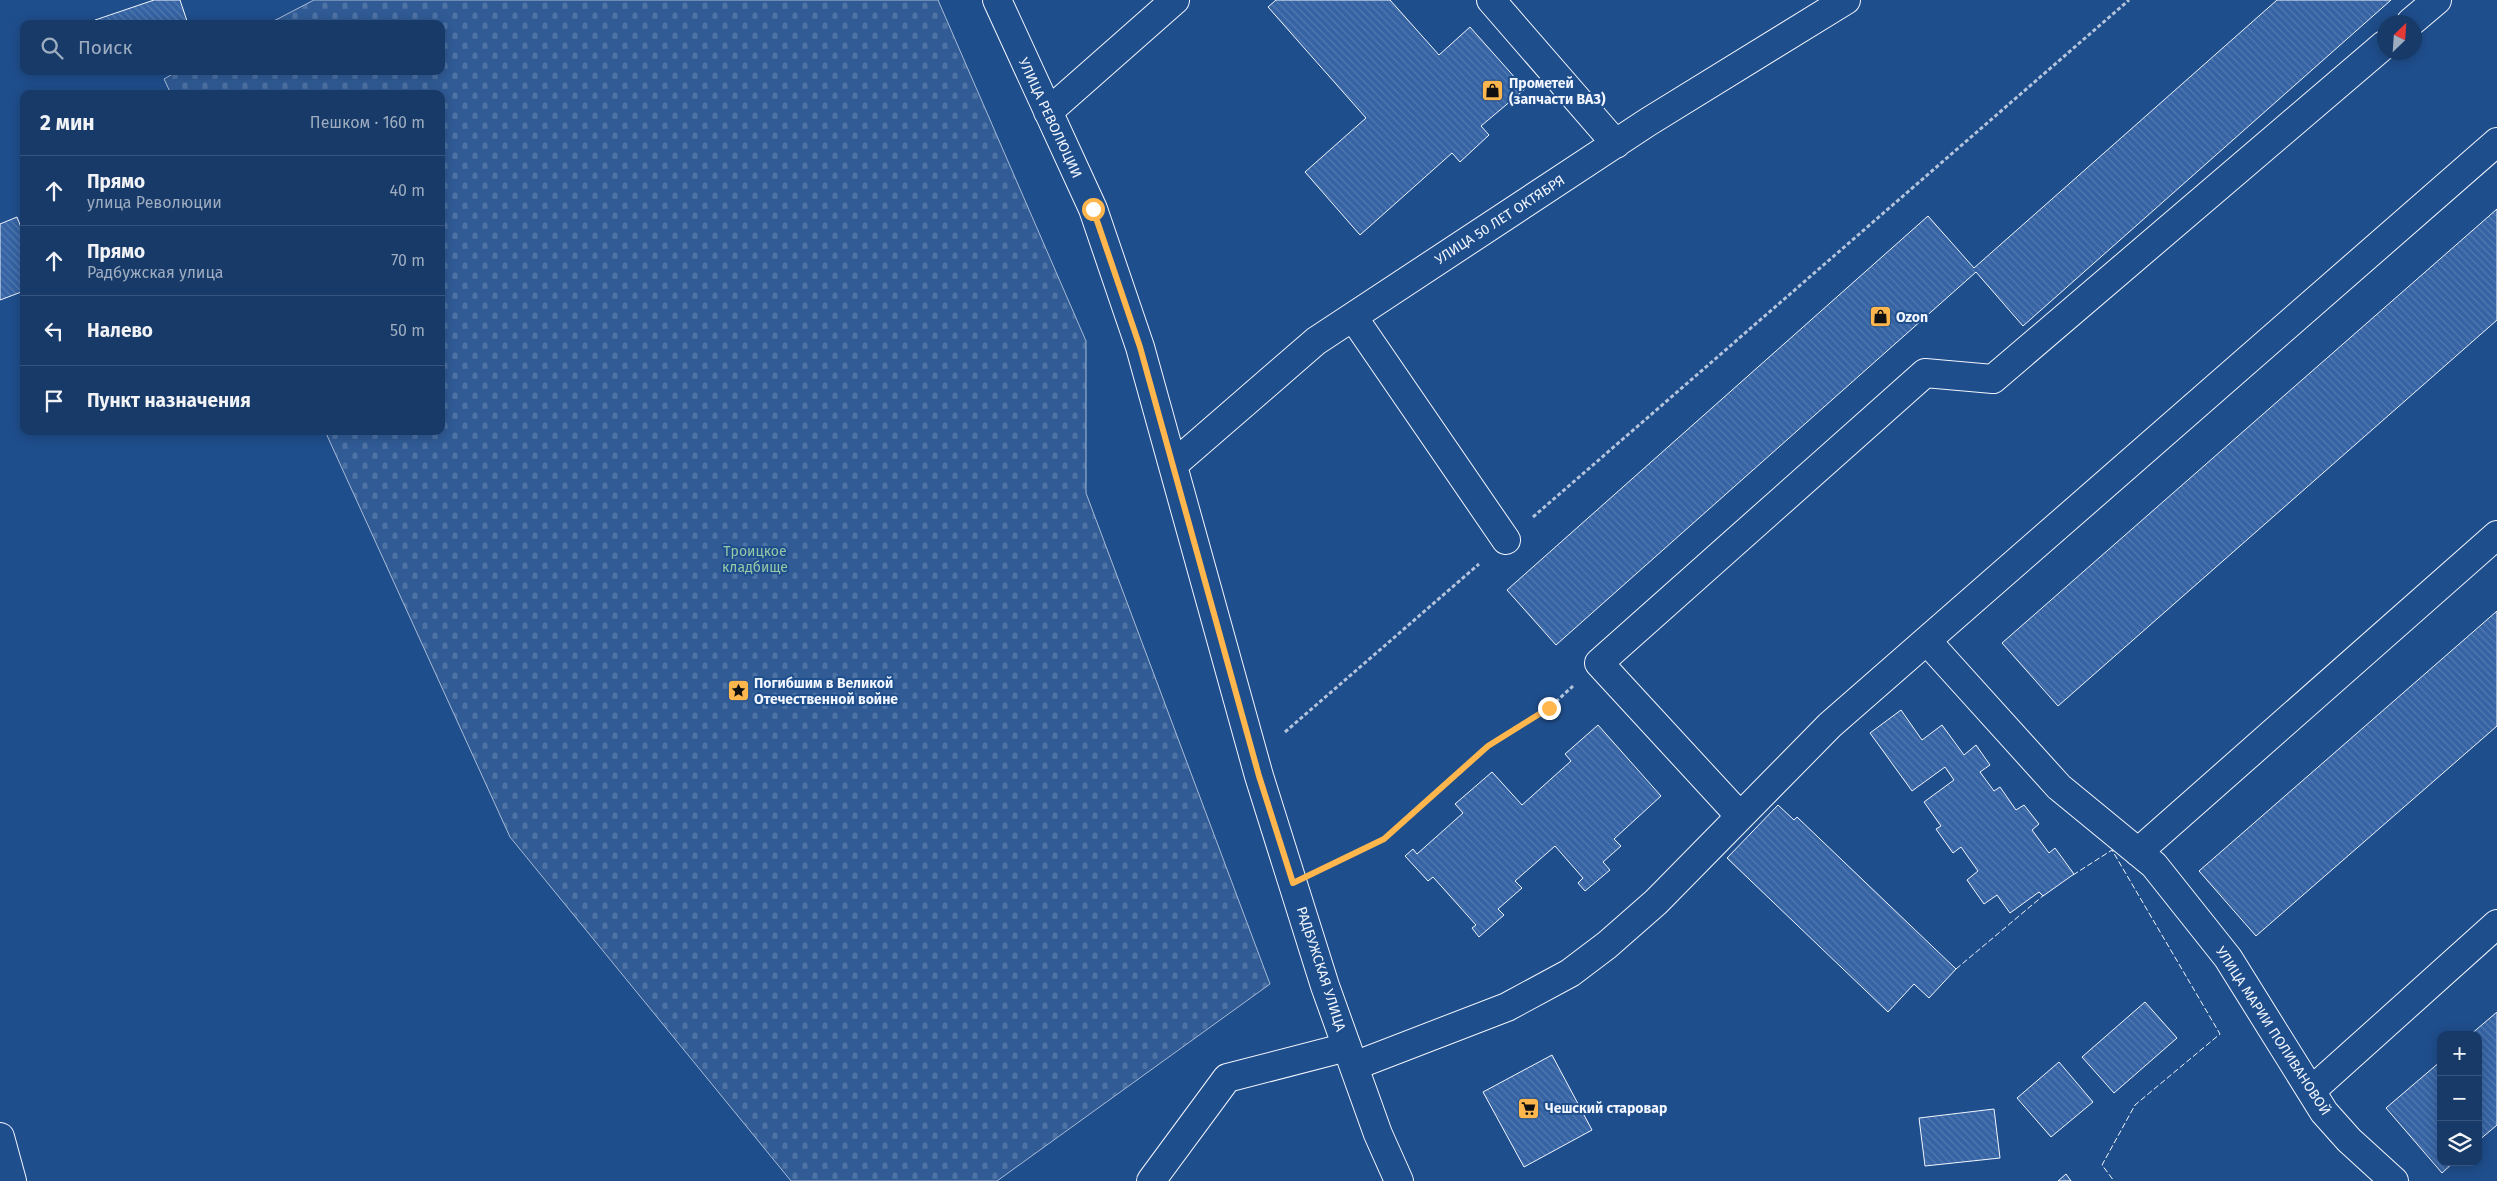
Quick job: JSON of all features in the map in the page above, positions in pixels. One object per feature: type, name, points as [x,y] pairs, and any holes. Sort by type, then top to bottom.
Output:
[{"type":"street","name":"УЛИЦА РЕВОЛЮЦИИ","points":[[997,0],[1093,209],[1140,347],[1173,465]]},
{"type":"street","points":[[1048,112],[1176,0]]},
{"type":"street","points":[[1491,0],[1616,144]]},
{"type":"street","name":"УЛИЦА 50 ЛЕТ ОКТЯБРЯ","points":[[1173,465],[1316,341],[1616,144],[1846,0]]},
{"type":"street","points":[[2419,15],[2437,0]]},
{"type":"street","points":[[1740,816],[1599,663],[1925,373],[1993,379],[2377,51]]},
{"type":"street","points":[[1151,1181],[1227,1078],[1350,1056],[1506,1008],[1570,973],[1607,945],[1656,902],[1830,725],[1928,641],[1966,604],[2497,142]]},
{"type":"street","points":[[1353,317],[1506,540]]},
{"type":"street","name":"РАДБУЖСКАЯ УЛИЦА","points":[[1173,465],[1254,759],[1293,883],[1350,1056],[1378,1134],[1399,1181]]},
{"type":"street","points":[[2138,852],[2497,535]]},
{"type":"street","name":"УЛИЦА МАРИИ ПОЛИВАНОВОЙ","points":[[1928,641],[2059,786],[2154,865],[2228,958],[2324,1112],[2342,1133],[2394,1181]]},
{"type":"street","points":[[2311,1091],[2497,924]]},
{"type":"street","points":[[0,1137],[12,1181]]},
{"type":"path","points":[[1254,759],[2129,0]]},
{"type":"path","points":[[1293,883],[1384,839],[1488,746],[1549,708],[1599,663]]},
{"type":"green space","name":"Троицкое кладбище","points":[[314,0],[938,0],[1086,341],[1086,493],[1270,984],[997,1181],[791,1181],[510,837],[327,435],[445,435],[445,90],[169,90],[164,79],[171,75],[445,75],[445,20],[276,20]]},
{"type":"building","points":[[154,0],[180,0],[187,20],[95,20]]},
{"type":"building","points":[[1276,0],[1390,0],[1439,55],[1470,27],[1525,89],[1481,126],[1489,135],[1460,162],[1452,153],[1360,235],[1305,172],[1366,118],[1268,7]]},
{"type":"building","points":[[2277,0],[2391,0],[2023,326],[1976,272],[1556,645],[1507,590],[1928,216],[1974,268]]},
{"type":"building","points":[[2497,209],[2497,320],[2058,706],[2002,643]]},
{"type":"building","points":[[17,217],[20,225],[20,292],[0,300],[0,224]]},
{"type":"building","points":[[2497,611],[2497,726],[2256,936],[2199,871]]},
{"type":"building","points":[[1901,710],[1922,740],[1942,725],[1964,755],[1976,745],[1990,765],[1980,772],[1994,791],[2000,787],[2016,810],[2024,805],[2039,824],[2032,830],[2049,853],[2055,848],[2074,874],[2043,896],[2039,892],[2010,913],[1997,895],[1984,904],[1967,880],[1978,871],[1961,847],[1953,853],[1936,829],[1941,826],[1924,802],[1954,780],[1945,767],[1912,791],[1870,733]]},
{"type":"building","points":[[1598,725],[1661,796],[1614,839],[1621,846],[1603,862],[1610,870],[1585,891],[1578,883],[1583,878],[1555,846],[1515,881],[1522,888],[1498,909],[1504,915],[1479,937],[1472,928],[1476,925],[1433,877],[1428,881],[1405,856],[1413,849],[1417,854],[1463,813],[1455,804],[1492,772],[1522,805],[1571,761],[1565,754]]},
{"type":"building","points":[[1778,805],[1794,820],[1797,817],[1956,969],[1929,998],[1914,984],[1888,1012],[1727,858]]},
{"type":"building","points":[[2145,1002],[2177,1038],[2114,1093],[2082,1057]]},
{"type":"building","points":[[2497,1012],[2497,1125],[2482,1138],[2482,1031],[2475,1031]]},
{"type":"building","points":[[1552,1055],[1592,1130],[1524,1167],[1483,1092]]},
{"type":"building","points":[[2059,1062],[2093,1102],[2051,1137],[2017,1098]]},
{"type":"building","points":[[2437,1064],[2437,1166],[2450,1166],[2442,1173],[2386,1108]]},
{"type":"building","points":[[1994,1109],[2000,1158],[1925,1166],[1919,1118]]},
{"type":"building","points":[[2066,1174],[2071,1181],[2058,1181]]},
{"type":"fence","points":[[2073,875],[2112,850],[2220,1034],[2135,1105],[2102,1165],[2114,1181]]},
{"type":"fence","points":[[1956,969],[2044,895]]},
{"type":"place","name":"Прометей (запчасти ВАЗ)","points":[[1493,91]]},
{"type":"place","name":"Ozon","points":[[1880,317]]},
{"type":"place","name":"Погибшим в Великой Отечественной войне","points":[[738,691]]},
{"type":"place","name":"Чешский старовар","points":[[1529,1108]]},
{"type":"route","points":[[1093,209],[1140,347],[1259,776],[1293,883],[1384,839],[1488,746],[1549,708]]}]
